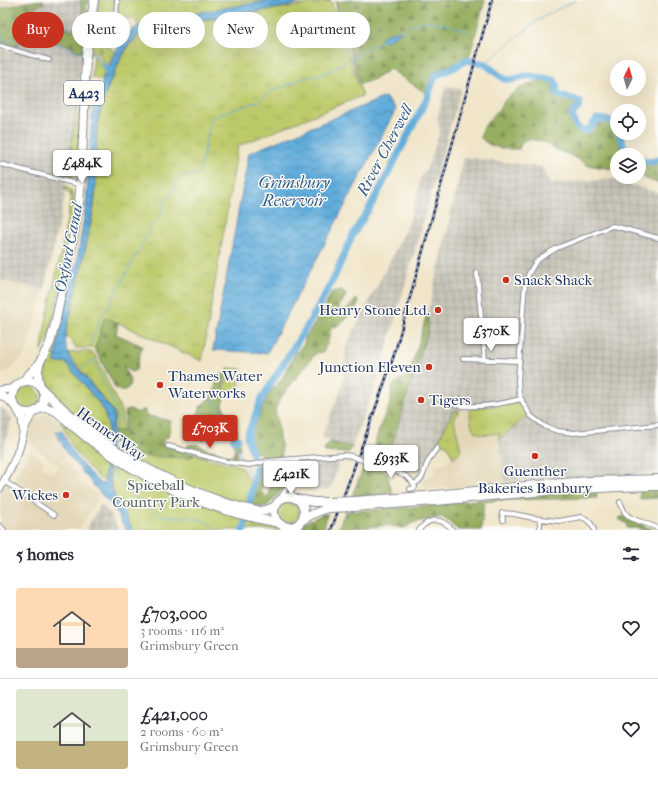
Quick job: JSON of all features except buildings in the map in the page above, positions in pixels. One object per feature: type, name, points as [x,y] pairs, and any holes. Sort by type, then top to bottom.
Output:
[{"type":"highway","name":"A423","points":[[19,384],[39,364],[50,343],[56,324],[73,239],[81,185],[87,54],[94,0]]},
{"type":"highway","name":"A423","points":[[39,364],[38,377],[42,388]]},
{"type":"highway","points":[[26,381],[33,381],[42,388],[45,398],[38,410],[32,413],[23,412],[16,407],[12,394],[19,384],[26,381]]},
{"type":"highway","name":"Hennef Way","points":[[42,388],[103,445]]},
{"type":"highway","name":"Hennef Way","points":[[38,410],[50,409],[57,412],[86,437],[103,445],[115,453],[187,488],[237,510],[258,514],[284,526]]},
{"type":"highway","points":[[353,504],[536,485],[590,481],[658,479]]},
{"type":"highway","points":[[329,505],[310,515],[299,525],[284,526],[275,515],[277,504],[285,498],[295,498],[329,505],[436,501],[546,491],[658,486]]},
{"type":"highway","points":[[295,498],[300,502],[304,509],[303,518],[299,525]]},
{"type":"highway","name":"Hennef Way","points":[[258,514],[277,504]]},
{"type":"main road","points":[[0,390],[11,389],[19,384]]},
{"type":"main road","points":[[0,395],[8,399],[16,407],[22,418],[24,429]]},
{"type":"main road","points":[[0,488],[18,452],[24,429],[29,419],[38,410]]},
{"type":"street","points":[[116,12],[117,0]]},
{"type":"street","points":[[0,46],[49,60]]},
{"type":"street","points":[[0,164],[81,185]]},
{"type":"street","points":[[68,182],[77,178],[82,169]]},
{"type":"street","points":[[68,182],[76,187],[80,195]]},
{"type":"street","points":[[658,238],[612,226],[557,248],[544,255],[535,263],[525,284],[518,381],[521,399],[528,411],[536,420],[546,427],[558,431],[574,432],[658,425]]},
{"type":"street","points":[[477,273],[485,360]]},
{"type":"street","points":[[463,359],[520,361]]},
{"type":"street","points":[[450,403],[459,406],[471,406],[521,399]]},
{"type":"street","points":[[168,446],[235,463],[251,464],[344,455],[351,456],[404,475],[414,484]]},
{"type":"street","points":[[414,484],[419,482],[422,478],[429,459],[437,448]]},
{"type":"street","points":[[277,504],[296,468],[297,459]]},
{"type":"street","points":[[290,480],[290,489],[295,498]]},
{"type":"street","points":[[4,481],[54,515]]},
{"type":"street","points":[[410,489],[415,488],[414,484]]},
{"type":"street","points":[[620,502],[625,513],[631,518],[658,528]]},
{"type":"street","points":[[497,513],[514,514],[558,521],[580,517],[590,522],[594,530]]},
{"type":"street","points":[[502,513],[503,520]]},
{"type":"street","points":[[540,519],[540,530]]},
{"type":"street","points":[[419,530],[427,523],[434,521],[445,522],[453,530]]},
{"type":"street","points":[[0,526],[4,530]]},
{"type":"shaded area","points":[[0,0],[35,0],[0,9]]},
{"type":"shaded area","points":[[35,0],[89,0],[86,12],[72,12],[72,48],[83,48],[80,76],[65,196],[44,290],[0,280],[0,49],[15,52],[16,48],[64,48],[64,12],[25,12],[28,2]]},
{"type":"shaded area","points":[[446,86],[461,89],[380,372],[352,447],[328,441],[322,436],[340,392],[346,346],[410,219],[421,176],[426,170],[430,161],[440,130],[437,119]]},
{"type":"shaded area","points":[[464,157],[542,167],[550,184],[610,180],[610,184],[627,184],[658,193],[658,473],[504,482],[499,439],[528,415],[520,402],[453,411],[437,444],[421,471],[385,460],[425,325]]},
{"type":"shaded area","points":[[0,280],[44,290],[26,354],[10,370],[0,374]]},
{"type":"shaded area","points":[[0,405],[12,418],[0,462]]},
{"type":"shaded area","points":[[470,409],[472,427],[481,435],[499,433],[504,482],[426,490],[423,479],[433,475],[435,467],[446,463],[461,451],[454,420],[459,410]]},
{"type":"shaded area","points":[[48,413],[57,418],[64,429],[57,432],[66,456],[61,461],[63,463],[65,460],[72,466],[71,468],[79,474],[76,479],[100,496],[78,530],[72,530],[61,522],[71,530],[0,530],[0,487],[4,481],[10,485],[31,449],[44,461],[42,466],[50,473],[56,472],[59,466],[28,441],[29,431],[32,424]]},
{"type":"shaded area","points":[[307,462],[339,462],[331,489],[318,490],[299,485],[301,472]]},
{"type":"shaded area","points":[[101,504],[110,514],[119,530],[86,530]]},
{"type":"green space","points":[[43,0],[43,3],[26,9],[25,12],[12,12],[12,46],[0,43],[0,9]]},
{"type":"green space","points":[[80,0],[90,0],[86,7],[88,12],[83,12]]},
{"type":"green space","points":[[100,0],[114,0],[113,12],[97,12]]},
{"type":"green space","points":[[119,0],[269,0],[203,12],[138,12],[138,24],[135,20],[130,19],[130,12],[118,12]]},
{"type":"green space","points":[[352,0],[485,0],[469,57],[432,73],[426,93],[390,69],[375,79],[360,84],[349,48],[370,48],[370,12],[338,12],[335,2]]},
{"type":"green space","points":[[331,1],[335,12],[276,12],[276,48],[346,48],[362,96],[238,146],[202,361],[105,317],[95,349],[75,348],[71,339],[66,338],[66,332],[94,209],[96,148],[99,117],[107,90],[121,59],[128,48],[130,48],[130,44],[138,37],[138,48],[205,48],[205,20],[213,19],[213,48],[268,48],[268,12],[257,12]]},
{"type":"green space","points":[[67,28],[72,30],[72,47],[64,44],[64,30]]},
{"type":"green space","points":[[74,48],[83,48],[83,52]]},
{"type":"green space","points":[[91,48],[100,48],[97,54],[94,52],[90,53]]},
{"type":"green space","points":[[102,48],[110,48],[115,51],[107,67],[98,55]]},
{"type":"green space","points":[[94,56],[98,60],[104,72],[102,81],[92,77]]},
{"type":"green space","points":[[543,81],[553,83],[554,97],[574,100],[577,106],[570,111],[570,114],[577,129],[580,131],[588,131],[598,121],[610,123],[610,140],[618,140],[622,148],[610,148],[610,169],[586,165],[585,163],[566,153],[563,153],[543,141],[527,139],[522,142],[519,149],[508,149],[493,146],[480,137],[485,125],[506,99],[523,87]]},
{"type":"green space","points":[[91,85],[98,91],[91,113],[89,111]]},
{"type":"green space","points":[[78,97],[78,154],[75,167],[69,174],[75,170],[78,164],[76,174],[71,179],[67,180],[66,179]]},
{"type":"green space","points":[[658,162],[658,183],[646,179],[646,163]]},
{"type":"green space","points":[[64,187],[67,187],[70,190],[75,201],[68,254],[49,336],[42,351],[46,323],[64,238],[71,196]]},
{"type":"green space","points":[[342,290],[346,295],[339,307],[339,312],[346,309],[356,299],[359,302],[355,310],[346,319],[335,327],[332,325],[324,352],[316,353],[280,399],[275,410],[282,459],[262,458],[259,452],[255,452],[249,437],[270,391],[283,377],[296,352],[304,344],[306,336],[314,325],[332,292]]},
{"type":"green space","points":[[426,316],[428,318],[429,328],[388,457],[392,464],[391,466],[381,465],[368,459],[375,446],[383,419],[390,404],[392,387],[395,383],[408,376]]},
{"type":"green space","points":[[105,317],[118,323],[116,334],[142,346],[136,370],[131,372],[123,366],[130,380],[130,386],[121,391],[116,389],[95,349]]},
{"type":"green space","points":[[55,336],[59,338],[55,362],[65,362],[99,403],[104,412],[108,426],[107,438],[74,414],[45,385],[46,370]]},
{"type":"green space","points":[[86,351],[95,355],[120,408],[122,414],[123,432],[112,432],[115,415],[113,411],[68,353]]},
{"type":"green space","points":[[228,368],[242,369],[242,372],[235,373],[235,378],[240,382],[239,390],[223,392],[230,373],[226,372]]},
{"type":"green space","points":[[221,374],[227,375],[221,392],[224,396],[224,409],[237,431],[240,449],[236,451],[238,455],[235,457],[235,460],[197,452],[189,449],[187,446],[197,444],[209,450],[229,456],[232,455],[235,450],[229,431],[213,418],[208,419],[206,424],[209,432],[204,441],[192,436],[190,433],[193,421],[199,412],[200,407],[212,394],[216,381]]},
{"type":"green space","points":[[28,386],[36,390],[40,398],[36,406],[28,410],[20,406],[16,398],[20,390]]},
{"type":"green space","points":[[520,402],[528,415],[499,439],[499,433],[480,434],[477,433],[472,427],[470,409]]},
{"type":"green space","points":[[130,409],[138,413],[141,410],[145,410],[145,415],[171,421],[168,437],[163,440],[163,446],[207,457],[208,463],[138,459],[135,452],[122,448],[112,440],[113,431],[124,431],[126,410]]},
{"type":"green space","points":[[459,410],[454,420],[461,451],[453,458],[447,445],[437,444],[453,411]]},
{"type":"green space","points":[[61,419],[71,430],[106,457],[103,481],[86,465],[74,450],[60,421]]},
{"type":"green space","points":[[329,442],[352,447],[349,452],[326,452],[324,451]]},
{"type":"green space","name":"Spiceball Country Park","points":[[195,455],[240,466],[251,482],[243,519],[273,526],[280,530],[133,530],[117,501],[110,478],[110,469],[135,456],[185,458]]},
{"type":"green space","points":[[290,463],[293,468],[290,477],[278,495],[264,507],[250,504],[258,465],[263,465],[265,472],[261,491],[266,497],[270,493],[270,488],[274,482],[280,476],[280,471],[277,468],[268,467],[267,464]]},
{"type":"green space","points":[[365,464],[386,472],[393,494],[352,496]]},
{"type":"green space","points":[[640,488],[658,488],[658,498],[640,499]]},
{"type":"green space","points":[[596,490],[597,498],[502,500],[484,502],[481,530],[458,530],[442,517],[415,522],[404,528],[388,525],[338,530],[345,512]]},
{"type":"green space","points":[[288,501],[296,504],[299,512],[296,520],[288,523],[280,520],[277,512],[280,504]]},
{"type":"green space","points":[[323,514],[328,514],[323,530],[302,530],[304,523]]},
{"type":"green space","points":[[624,516],[631,521],[655,530],[627,528],[627,523],[623,522],[623,520],[619,520],[619,518]]},
{"type":"water","points":[[274,0],[330,0],[306,1],[290,6],[250,12],[213,12],[213,18],[205,19],[205,12],[203,12]]},
{"type":"water","points":[[138,27],[138,36],[130,43],[130,32]]},
{"type":"water","points":[[395,31],[402,31],[386,41],[381,39],[383,36]]},
{"type":"water","points":[[118,48],[127,48],[120,59],[104,96],[99,114],[96,134],[96,185],[93,209],[65,340],[70,359],[111,409],[114,415],[111,431],[109,469],[110,483],[114,497],[126,516],[132,530],[126,530],[115,510],[67,454],[56,432],[62,430],[73,452],[83,466],[101,484],[103,484],[105,482],[108,426],[104,412],[99,403],[65,362],[60,364],[55,362],[63,313],[76,266],[86,206],[92,116],[104,77]]},
{"type":"water","name":"Grimsbury Reservoir","points":[[385,97],[396,109],[267,353],[213,350],[249,153]]},
{"type":"waterway","points":[[485,64],[534,23],[576,0]]},
{"type":"waterway","points":[[402,31],[424,21],[444,24],[469,31]]},
{"type":"waterway","points":[[0,32],[5,40],[8,41],[13,40],[18,34],[21,34],[82,53]]},
{"type":"waterway","points":[[351,59],[383,41]]},
{"type":"waterway","points":[[89,54],[96,56],[103,63]]},
{"type":"waterway","name":"River Cherwell","points":[[252,453],[247,436],[262,398],[309,323],[334,278],[352,236],[388,174],[428,96],[435,76],[466,60],[485,64],[504,79],[511,80],[530,76],[554,80],[557,85],[556,89],[558,95],[580,102],[579,107],[572,114],[574,123],[577,127],[585,131],[589,129],[597,119],[610,121]]},
{"type":"waterway","points":[[91,345],[102,314],[109,306],[150,229],[160,216],[164,203],[173,191],[178,177],[182,175],[199,174],[211,119],[223,113],[259,101],[270,92],[305,78],[321,75],[348,61]]},
{"type":"waterway","points":[[103,63],[108,73]]},
{"type":"waterway","name":"River Cherwell","points":[[622,140],[625,148]]},
{"type":"waterway","name":"River Cherwell","points":[[646,161],[658,160]]},
{"type":"waterway","points":[[81,369],[93,360],[116,409],[118,418],[113,444]]},
{"type":"waterway","points":[[212,399],[226,417],[243,461]]},
{"type":"waterway","points":[[234,440],[238,439]]},
{"type":"waterway","points":[[113,461],[113,468],[120,484],[129,493],[149,506],[157,514],[161,516],[198,519],[211,525],[216,530]]},
{"type":"waterway","points":[[246,467],[253,483]]},
{"type":"waterway","name":"River Cherwell","points":[[243,530],[246,522],[256,468]]},
{"type":"railway","points":[[331,530],[395,352],[492,0]]},
{"type":"place","name":"Snack Shack","points":[[506,280]]},
{"type":"place","name":"Henry Stone Ltd.","points":[[438,310]]},
{"type":"place","name":"Junction Eleven","points":[[429,367]]},
{"type":"place","name":"Thames Water Waterworks","points":[[160,385]]},
{"type":"place","name":"Tigers","points":[[421,400]]},
{"type":"place","name":"Guenther Bakeries Banbury","points":[[535,456]]},
{"type":"place","name":"Wickes","points":[[66,495]]},
{"type":"water label","name":"Oxford Canal","points":[[68,248]]}]
